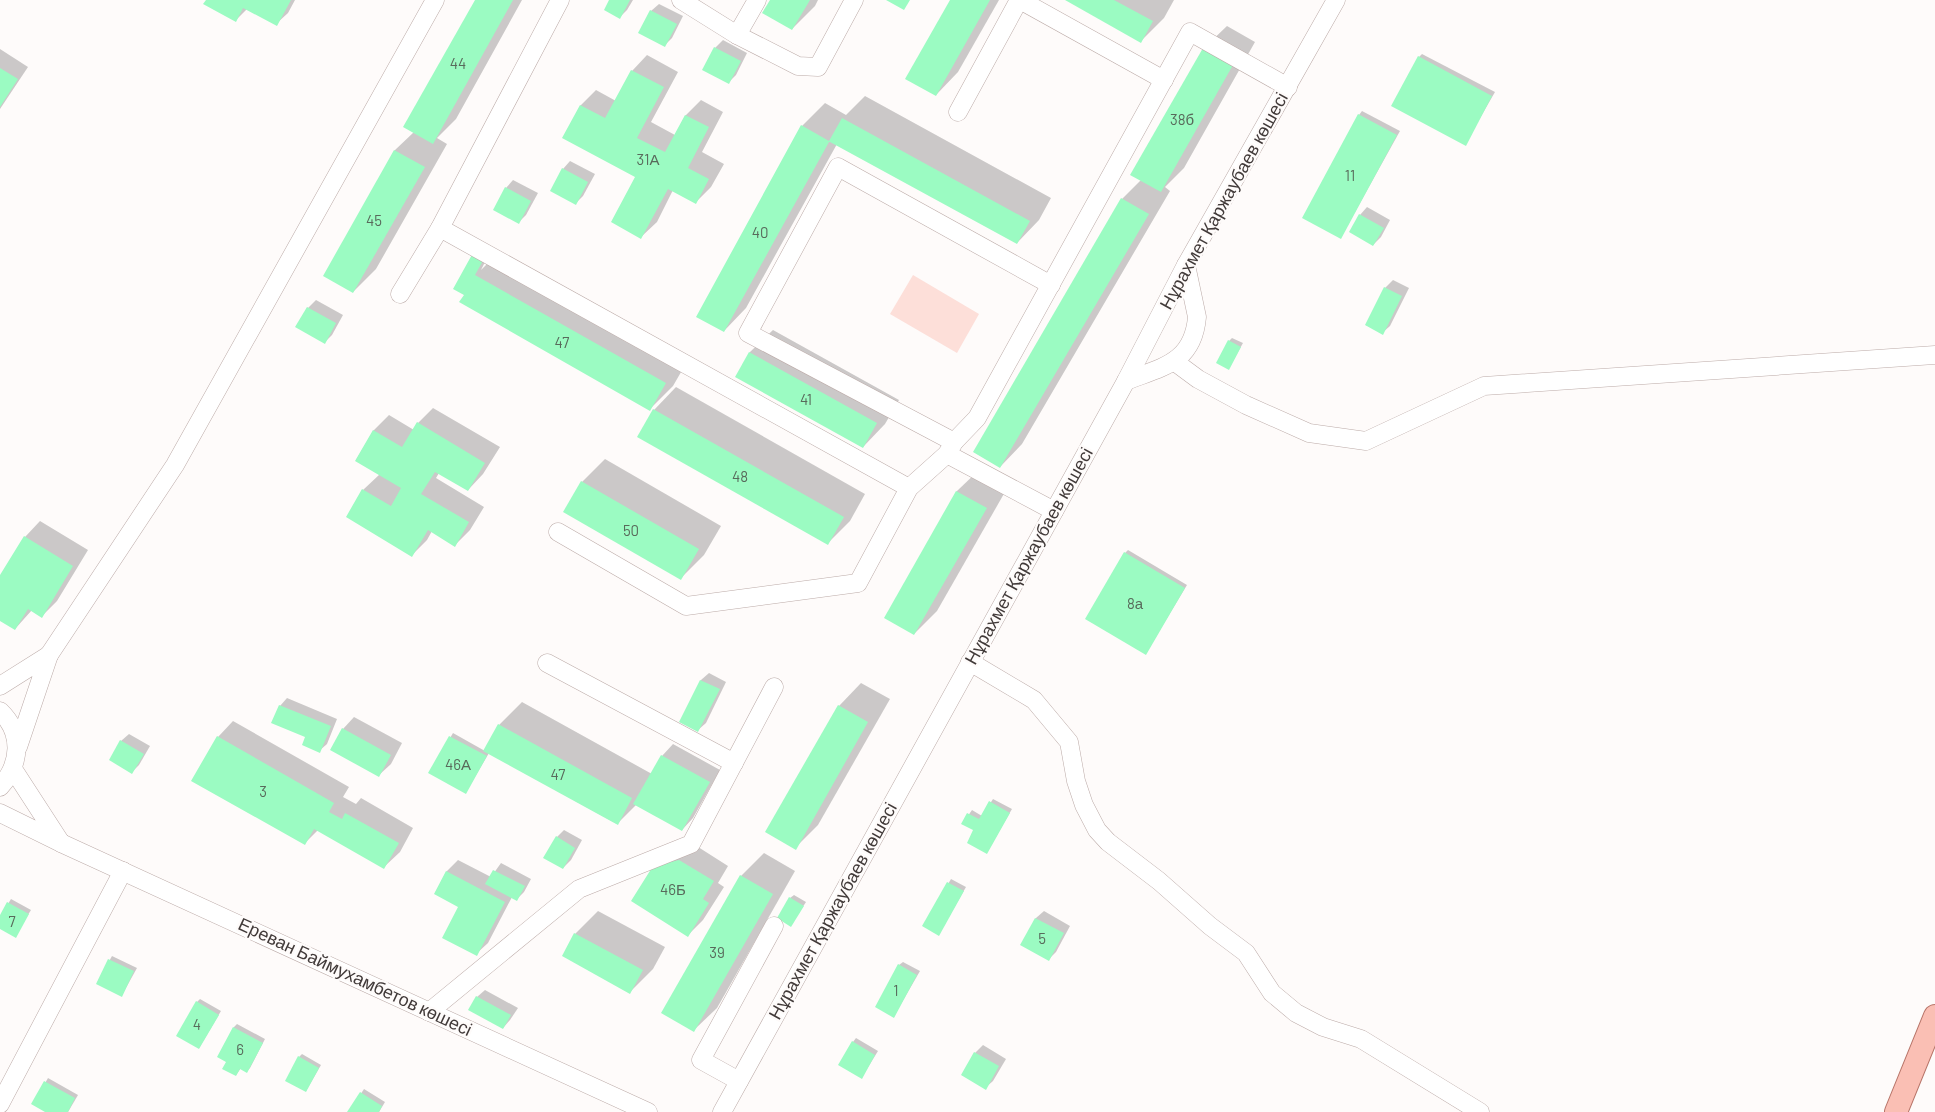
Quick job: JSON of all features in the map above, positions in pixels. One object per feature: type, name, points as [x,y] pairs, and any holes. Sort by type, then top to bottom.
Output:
[{"type":"main road","points":[[1896,1112],[1935,1016]]},
{"type":"street","points":[[0,786],[13,769],[18,747],[49,655],[175,465],[435,0]]},
{"type":"street","points":[[400,294],[440,228],[560,0]]},
{"type":"street","points":[[681,0],[705,6],[737,35],[798,66],[818,68],[854,0]]},
{"type":"street","points":[[737,35],[757,0]]},
{"type":"street","points":[[958,112],[1020,0],[1164,80]]},
{"type":"street","name":"Нұрахмет Қаржаубаев көшесі","points":[[722,1112],[1126,381],[1186,265],[1336,0]]},
{"type":"street","points":[[558,532],[686,606],[858,583],[909,488],[950,448],[977,418],[1190,32],[1288,87]]},
{"type":"street","points":[[1051,284],[838,167],[748,333],[950,448],[1054,511]]},
{"type":"street","points":[[440,228],[909,488]]},
{"type":"street","points":[[1126,381],[1175,362],[1182,355],[1190,341],[1197,317],[1186,265]]},
{"type":"street","points":[[1175,362],[1198,379],[1246,405],[1309,433],[1366,441],[1484,386],[1935,355]]},
{"type":"street","points":[[0,686],[49,655]]},
{"type":"street","points":[[970,662],[1034,700],[1069,742],[1076,781],[1084,805],[1097,830],[1108,842],[1159,881],[1210,926],[1246,953],[1272,993],[1296,1013],[1323,1027],[1361,1039],[1480,1112]]},
{"type":"street","points":[[547,663],[734,763]]},
{"type":"street","points":[[429,1012],[579,888],[691,844],[774,687]]},
{"type":"street","points":[[0,711],[12,726],[18,747]]},
{"type":"street","points":[[13,769],[61,843]]},
{"type":"street","name":"Ереван Баймухамбетов көшесі","points":[[0,813],[61,843],[648,1112]]},
{"type":"street","points":[[0,1104],[123,871]]},
{"type":"street","points":[[739,1081],[701,1060],[774,926]]},
{"type":"shaded area","points":[[913,275],[979,314],[957,353],[890,314]]},
{"type":"building","points":[[206,0],[291,0],[277,26],[243,8],[236,22],[203,4]]},
{"type":"building","points":[[475,0],[513,0],[433,144],[403,127]]},
{"type":"building","points":[[609,0],[630,0],[620,19],[604,10]]},
{"type":"building","points":[[770,0],[810,0],[792,30],[762,13]]},
{"type":"building","points":[[886,0],[910,0],[904,10]]},
{"type":"building","points":[[950,0],[990,0],[936,96],[905,79]]},
{"type":"building","points":[[1065,0],[1114,0],[1153,21],[1141,43]]},
{"type":"building","points":[[650,10],[677,24],[665,47],[638,33]]},
{"type":"building","points":[[714,47],[741,61],[729,84],[702,70]]},
{"type":"building","points":[[1203,48],[1233,65],[1161,192],[1130,175]]},
{"type":"building","points":[[1418,56],[1492,96],[1466,146],[1391,106]]},
{"type":"building","points":[[0,68],[18,79],[0,107]]},
{"type":"building","points":[[631,70],[664,87],[637,138],[665,152],[685,115],[709,127],[688,168],[709,179],[696,204],[668,189],[641,239],[611,222],[635,177],[562,138],[580,105],[605,118]]},
{"type":"building","points":[[1358,114],[1397,135],[1341,239],[1302,218]]},
{"type":"building","points":[[842,118],[1030,221],[1017,244],[829,142],[724,332],[696,317],[801,125],[829,141]]},
{"type":"building","points":[[394,150],[425,167],[353,293],[323,276]]},
{"type":"building","points":[[562,168],[588,182],[576,205],[550,191]]},
{"type":"building","points":[[505,187],[531,201],[519,224],[493,210]]},
{"type":"building","points":[[1121,198],[1149,214],[1000,468],[973,452]]},
{"type":"building","points":[[1359,214],[1384,228],[1373,246],[1349,232]]},
{"type":"building","points":[[474,251],[485,257],[475,275],[666,383],[650,411],[459,302],[464,295],[453,289]]},
{"type":"building","points":[[1384,287],[1402,296],[1383,335],[1365,325]]},
{"type":"building","points":[[307,307],[336,323],[325,344],[295,327]]},
{"type":"building","points":[[1228,340],[1241,347],[1229,370],[1216,363]]},
{"type":"building","points":[[749,352],[877,423],[863,448],[735,377]]},
{"type":"building","points":[[653,409],[844,517],[828,545],[637,437]]},
{"type":"building","points":[[417,422],[485,463],[468,491],[435,472],[421,494],[469,522],[455,547],[428,530],[412,557],[346,517],[362,489],[391,506],[401,488],[355,461],[373,430],[402,447]]},
{"type":"building","points":[[581,481],[699,549],[681,580],[563,512]]},
{"type":"building","points":[[956,491],[987,508],[914,635],[884,618]]},
{"type":"building","points":[[24,536],[73,566],[42,618],[28,609],[15,630],[0,621],[0,575]]},
{"type":"building","points":[[1124,552],[1185,588],[1146,655],[1085,619]]},
{"type":"building","points":[[700,680],[720,689],[698,732],[679,722]]},
{"type":"building","points":[[279,705],[331,726],[320,753],[302,745],[305,737],[271,723]]},
{"type":"building","points":[[838,705],[868,722],[796,850],[765,832]]},
{"type":"building","points":[[498,724],[632,798],[618,825],[483,751]]},
{"type":"building","points":[[342,728],[391,755],[379,777],[330,750]]},
{"type":"building","points":[[217,736],[334,803],[329,812],[342,819],[345,813],[399,843],[384,869],[314,829],[305,845],[191,781]]},
{"type":"building","points":[[449,736],[487,756],[466,794],[428,773]]},
{"type":"building","points":[[120,740],[144,754],[132,774],[109,760]]},
{"type":"building","points":[[661,755],[710,782],[682,831],[633,804]]},
{"type":"building","points":[[989,801],[1010,813],[987,854],[967,843],[973,830],[961,824],[967,813],[979,819]]},
{"type":"building","points":[[556,836],[575,848],[563,869],[543,858]]},
{"type":"building","points":[[679,860],[714,881],[703,899],[709,903],[688,937],[631,901],[653,866]]},
{"type":"building","points":[[493,870],[525,886],[517,901],[485,884]]},
{"type":"building","points":[[446,871],[505,902],[477,956],[442,938],[458,907],[434,894]]},
{"type":"building","points":[[740,875],[773,894],[694,1032],[661,1013]]},
{"type":"building","points":[[947,882],[964,891],[939,936],[922,926]]},
{"type":"building","points":[[789,897],[804,906],[791,927],[777,918]]},
{"type":"building","points":[[7,902],[29,914],[16,938],[0,929],[0,915]]},
{"type":"building","points":[[1035,918],[1064,933],[1049,961],[1020,945]]},
{"type":"building","points":[[574,933],[643,970],[630,994],[562,956]]},
{"type":"building","points":[[108,959],[134,971],[122,997],[96,984]]},
{"type":"building","points":[[898,964],[917,975],[894,1018],[875,1007]]},
{"type":"building","points":[[476,996],[511,1015],[503,1029],[468,1010]]},
{"type":"building","points":[[196,1001],[219,1015],[199,1049],[176,1036]]},
{"type":"building","points":[[233,1027],[263,1043],[247,1073],[240,1069],[236,1076],[222,1069],[226,1062],[217,1057]]},
{"type":"building","points":[[852,1041],[875,1055],[862,1079],[838,1065]]},
{"type":"building","points":[[974,1052],[999,1066],[986,1090],[961,1075]]},
{"type":"building","points":[[298,1056],[319,1068],[306,1092],[285,1081]]},
{"type":"building","points":[[44,1081],[75,1098],[68,1112],[45,1112],[31,1104]]},
{"type":"building","points":[[360,1092],[382,1106],[379,1112],[347,1112]]}]
